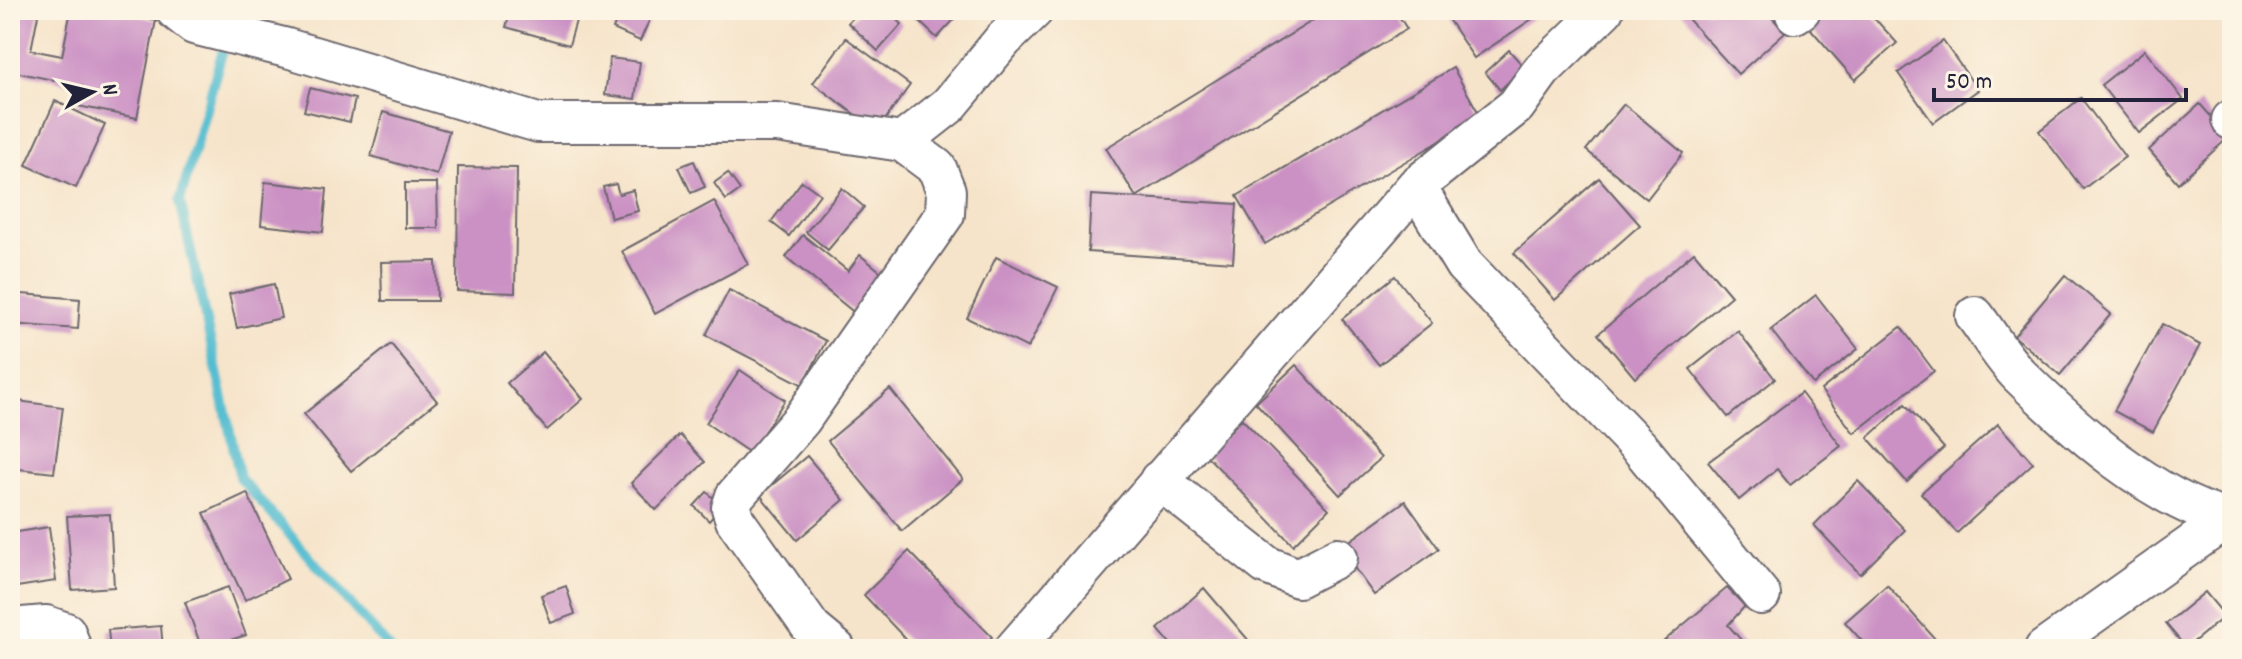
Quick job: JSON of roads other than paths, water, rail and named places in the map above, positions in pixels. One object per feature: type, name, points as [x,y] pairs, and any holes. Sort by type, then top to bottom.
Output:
[{"type":"street","points":[[175,10],[194,25],[287,48],[538,123],[777,123],[902,142],[937,168],[946,191],[945,214],[802,419],[735,496],[731,508],[735,520],[812,629],[836,649]]},
{"type":"street","points":[[902,142],[949,105],[1003,40],[1034,10]]},
{"type":"street","points":[[1014,649],[1416,186],[1516,106],[1542,70],[1604,10]]},
{"type":"street","points":[[1416,186],[1464,265],[1641,449],[1761,595]]},
{"type":"street","points":[[1975,316],[2018,374],[2154,489],[2194,510],[2229,518]]},
{"type":"street","points":[[1159,480],[1266,565],[1298,578],[1338,557]]},
{"type":"street","points":[[2044,649],[2229,518]]},
{"type":"street","points":[[10,628],[46,625],[66,632],[72,649]]},
{"type":"waterway","points":[[234,10],[180,201],[240,478],[390,649]]}]
